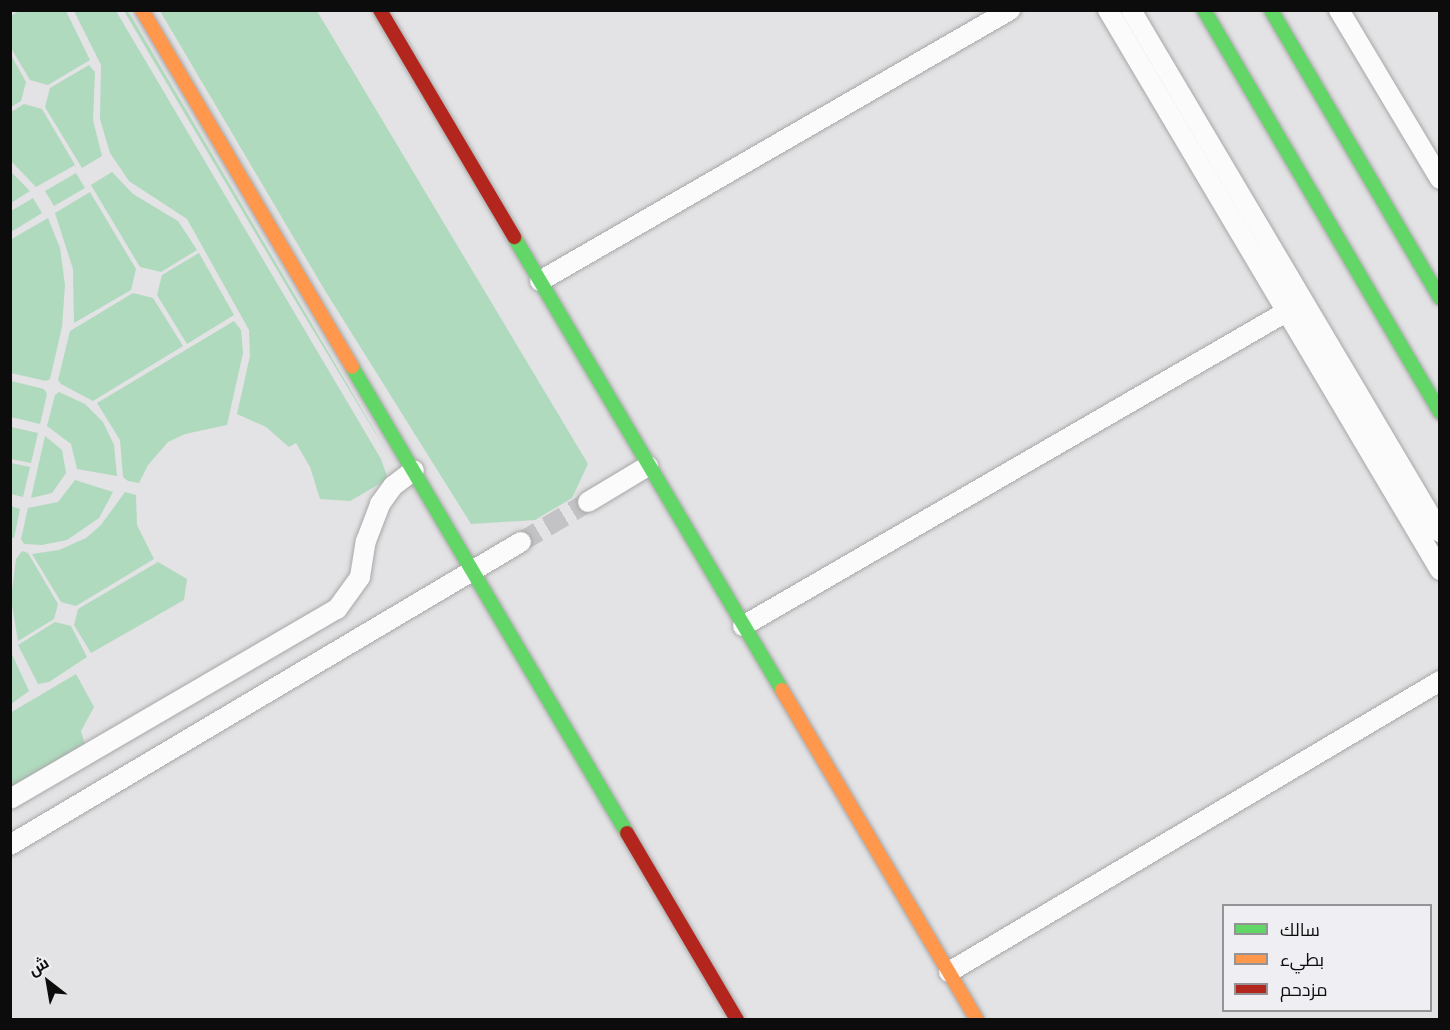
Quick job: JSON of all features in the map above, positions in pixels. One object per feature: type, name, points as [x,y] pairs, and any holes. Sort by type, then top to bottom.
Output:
[{"type":"street","points":[[142,10],[737,1020]]},
{"type":"street","points":[[380,10],[977,1020]]},
{"type":"street","points":[[540,281],[1010,10]]},
{"type":"street","points":[[1108,10],[1440,570]]},
{"type":"street","points":[[1131,10],[1440,532]]},
{"type":"street","points":[[1204,10],[1426,379],[1440,413]]},
{"type":"street","points":[[1271,10],[1440,298]]},
{"type":"street","points":[[1340,10],[1440,179]]},
{"type":"street","points":[[1234,223],[1251,213]]},
{"type":"street","points":[[743,626],[1286,312]]},
{"type":"street","points":[[588,502],[648,466]]},
{"type":"street","points":[[10,799],[337,609],[360,577],[367,535],[380,504],[393,486],[414,470]]},
{"type":"street","points":[[10,845],[521,542]]},
{"type":"street","points":[[949,972],[1440,681]]},
{"type":"green space","points":[[19,11],[66,11],[90,60],[48,85],[30,80],[11,48],[11,16]]},
{"type":"green space","points":[[74,11],[116,11],[381,459],[388,479],[350,501],[320,499],[310,467],[296,443],[289,447],[266,427],[237,414],[250,356],[249,330],[187,219],[129,181],[110,153],[100,119],[101,65]]},
{"type":"green space","points":[[124,11],[128,11],[391,459],[299,307]]},
{"type":"green space","points":[[160,11],[317,11],[588,464],[572,498],[535,520],[471,524],[324,289]]},
{"type":"green space","points":[[11,55],[26,82],[21,101],[11,107]]},
{"type":"green space","points":[[89,65],[95,72],[93,120],[102,156],[82,168],[45,107],[50,88]]},
{"type":"green space","points":[[24,104],[42,109],[75,165],[36,187],[11,161],[11,112]]},
{"type":"green space","points":[[10,171],[30,191],[11,203],[10,203]]},
{"type":"green space","points":[[112,172],[133,194],[178,221],[197,250],[161,272],[140,267],[91,185]]},
{"type":"green space","points":[[76,173],[85,188],[54,206],[45,191]]},
{"type":"green space","points":[[90,192],[136,269],[131,290],[74,323],[73,269],[55,213]]},
{"type":"green space","points":[[33,198],[42,213],[11,232],[11,211]]},
{"type":"green space","points":[[48,218],[60,248],[65,285],[62,327],[50,379],[46,381],[11,373],[10,240]]},
{"type":"green space","points":[[199,253],[234,315],[187,344],[157,295],[162,275]]},
{"type":"green space","points":[[133,293],[153,298],[183,346],[93,401],[61,384],[58,380],[70,331]]},
{"type":"green space","points":[[234,321],[241,330],[243,353],[227,425],[185,434],[168,442],[148,465],[139,483],[128,481],[123,477],[120,440],[97,403]]},
{"type":"green space","points":[[11,381],[44,389],[47,394],[40,424],[11,417]]},
{"type":"green space","points":[[59,392],[85,404],[103,422],[114,445],[117,476],[77,469],[71,444],[47,426],[55,395]]},
{"type":"green space","points":[[11,427],[38,433],[31,463],[11,459]]},
{"type":"green space","points":[[45,436],[62,450],[66,473],[52,493],[31,498]]},
{"type":"green space","points":[[11,463],[30,467],[23,497],[11,494]]},
{"type":"green space","points":[[75,480],[113,492],[99,518],[67,540],[42,545],[24,544],[21,539],[28,508],[58,502]]},
{"type":"green space","points":[[125,492],[136,495],[137,525],[154,559],[76,606],[61,602],[32,554],[59,550],[86,538],[101,525]]},
{"type":"green space","points":[[11,506],[20,509],[14,538],[11,537]]},
{"type":"green space","points":[[22,551],[28,553],[58,604],[54,619],[18,641],[11,599],[16,559]]},
{"type":"green space","points":[[158,562],[187,579],[184,600],[91,653],[74,625],[78,609]]},
{"type":"green space","points":[[55,622],[71,626],[87,657],[49,682],[38,684],[18,645]]},
{"type":"green space","points":[[10,650],[29,691],[11,704],[10,704]]},
{"type":"green space","points":[[76,674],[94,707],[81,731],[85,744],[11,788],[10,713]]},
{"type":"tunnel","points":[[521,542],[588,502]]},
{"type":"traffic: fast","points":[[1204,10],[1440,413]]},
{"type":"traffic: fast","points":[[1271,10],[1440,298]]},
{"type":"traffic: fast","points":[[514,237],[782,690]]},
{"type":"traffic: fast","points":[[352,367],[627,833]]},
{"type":"traffic: slow","points":[[142,10],[352,367]]},
{"type":"traffic: slow","points":[[782,690],[977,1020]]},
{"type":"traffic: jam","points":[[380,10],[514,237]]},
{"type":"traffic: jam","points":[[627,833],[737,1020]]}]
